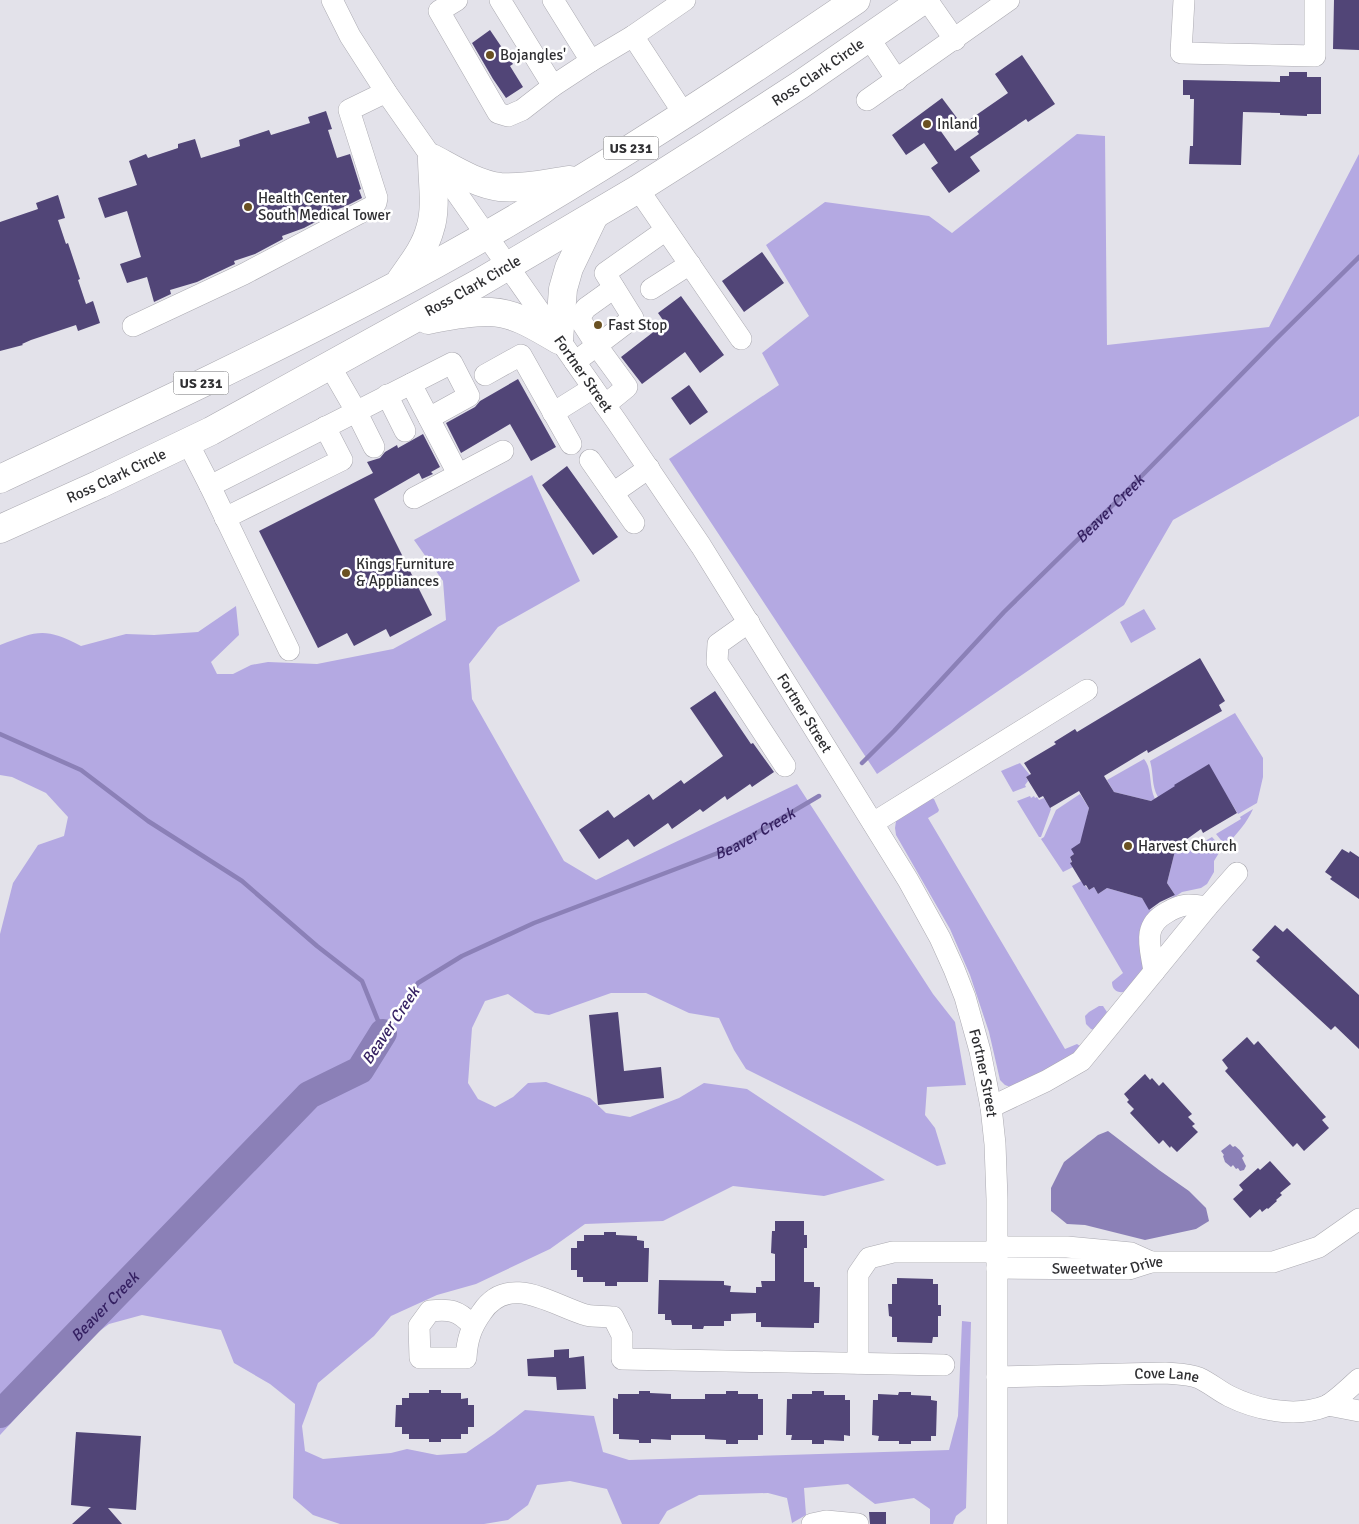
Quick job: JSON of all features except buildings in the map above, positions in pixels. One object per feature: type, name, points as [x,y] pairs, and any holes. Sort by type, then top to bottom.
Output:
[{"type":"highway","name":"US 231","points":[[0,479],[168,399],[399,284],[581,179],[786,48],[856,0]]},
{"type":"highway","name":"Ross Clark Circle","points":[[0,529],[188,442],[508,267],[709,144],[923,0]]},
{"type":"highway","points":[[399,284],[423,246],[430,229],[433,216],[432,158],[468,177],[485,184],[500,187],[581,179]]},
{"type":"highway","points":[[410,322],[469,313],[490,312],[507,314],[526,321],[559,340],[565,282],[569,268],[594,216]]},
{"type":"street","name":"Fortner Street","points":[[332,0],[350,36],[386,92],[649,468],[701,546],[924,908],[954,969],[965,997],[980,1050],[991,1107],[995,1144],[997,1524]]},
{"type":"street","points":[[457,0],[439,11],[498,113],[508,116],[522,110],[553,86],[633,36],[685,0]]},
{"type":"street","points":[[500,0],[553,86]]},
{"type":"street","points":[[553,0],[591,61]]},
{"type":"street","points":[[927,0],[955,40]]},
{"type":"street","points":[[867,100],[955,40],[1009,0]]},
{"type":"street","points":[[1184,0],[1181,53],[1315,56],[1315,0]]},
{"type":"street","points":[[633,36],[684,114]]},
{"type":"street","points":[[869,38],[897,80]]},
{"type":"street","points":[[133,326],[244,274],[373,206],[377,198],[349,110],[386,92]]},
{"type":"street","points":[[638,189],[741,339]]},
{"type":"street","points":[[575,362],[633,318],[605,273],[666,230]]},
{"type":"street","points":[[651,289],[690,264]]},
{"type":"street","points":[[605,405],[628,387],[597,346],[579,318],[586,308],[614,288]]},
{"type":"street","points":[[485,375],[521,355],[571,444]]},
{"type":"street","points":[[210,486],[452,363],[469,396],[429,418]]},
{"type":"street","points":[[330,366],[374,447]]},
{"type":"street","points":[[411,384],[458,474]]},
{"type":"street","points":[[553,413],[593,388]]},
{"type":"street","points":[[387,396],[405,431]]},
{"type":"street","points":[[225,518],[342,460],[325,427]]},
{"type":"street","points":[[188,442],[289,650]]},
{"type":"street","points":[[414,498],[503,451]]},
{"type":"street","points":[[590,460],[634,523]]},
{"type":"street","points":[[613,493],[649,468]]},
{"type":"street","points":[[749,622],[718,644],[717,662],[785,766]]},
{"type":"street","points":[[873,823],[1087,690]]},
{"type":"street","points":[[991,1107],[1046,1081],[1081,1060],[1237,873]]},
{"type":"street","points":[[1154,972],[1150,936],[1151,926],[1156,918],[1177,906],[1189,904],[1207,907]]},
{"type":"street","name":"Sweetwater Drive","points":[[858,1363],[858,1274],[868,1258],[893,1252],[997,1256],[1067,1247],[1131,1253],[1152,1262],[1273,1262],[1319,1247],[1359,1219]]},
{"type":"street","points":[[472,1326],[489,1300],[516,1292],[540,1296],[565,1308],[589,1316],[613,1317],[622,1335],[622,1359],[944,1365]]},
{"type":"street","name":"Cove Lane","points":[[997,1377],[1184,1374],[1198,1378],[1228,1396],[1249,1404],[1288,1412],[1307,1411],[1328,1405],[1359,1379]]},
{"type":"street","name":"Cove Lane","points":[[1328,1405],[1359,1411]]},
{"type":"street","points":[[812,1524],[826,1521],[858,1524]]},
{"type":"shaded area","points":[[1077,134],[1105,136],[1107,345],[1269,327],[1359,154],[1359,416],[1173,520],[1124,605],[877,774],[669,459],[779,385],[762,353],[809,316],[766,245],[825,202],[929,216],[952,233]]},
{"type":"shaded area","points":[[532,475],[580,581],[498,627],[469,664],[472,699],[564,861],[596,880],[797,784],[933,994],[955,1022],[966,1085],[927,1087],[925,1115],[935,1128],[946,1164],[937,1166],[746,1069],[734,1050],[719,1018],[689,1013],[646,993],[611,993],[549,1015],[535,1013],[508,994],[485,1001],[472,1028],[468,1083],[478,1099],[495,1107],[513,1097],[528,1083],[546,1082],[590,1098],[606,1113],[630,1117],[679,1098],[704,1083],[747,1089],[885,1180],[824,1196],[733,1186],[663,1221],[585,1224],[550,1249],[476,1284],[437,1295],[391,1316],[374,1336],[318,1383],[302,1426],[305,1451],[323,1459],[391,1453],[407,1449],[437,1455],[466,1453],[525,1410],[594,1416],[603,1452],[629,1460],[949,1450],[958,1416],[962,1321],[971,1322],[966,1508],[956,1516],[953,1524],[930,1524],[930,1509],[914,1498],[875,1504],[848,1484],[804,1488],[806,1515],[792,1523],[787,1498],[768,1493],[699,1495],[667,1511],[659,1524],[622,1524],[607,1489],[570,1481],[537,1485],[528,1505],[508,1520],[484,1524],[340,1524],[313,1515],[293,1498],[295,1404],[270,1384],[234,1363],[221,1330],[142,1315],[109,1324],[90,1338],[0,1435],[0,934],[13,883],[38,845],[64,836],[68,817],[46,793],[12,777],[0,775],[0,645],[41,633],[58,636],[81,646],[126,634],[154,635],[198,632],[236,606],[239,635],[211,662],[217,674],[233,674],[251,665],[268,662],[317,664],[393,649],[446,620],[443,581],[414,540]]},
{"type":"shaded area","points":[[1144,609],[1156,629],[1131,643],[1120,622]]},
{"type":"shaded area","points":[[1235,713],[1263,758],[1263,777],[1257,803],[1238,814],[1208,765],[1175,785],[1187,805],[1158,797],[1154,788],[1150,761]]},
{"type":"shaded area","points":[[1144,759],[1149,768],[1155,799],[1151,801],[1114,792],[1107,780]]},
{"type":"shaded area","points":[[1020,763],[1030,775],[1026,777],[1028,781],[1025,785],[1026,787],[1013,792],[1001,771]]},
{"type":"shaded area","points":[[1080,794],[1089,808],[1085,828],[1078,848],[1070,857],[1073,867],[1063,872],[1041,839],[1044,837],[1056,810]]},
{"type":"shaded area","points":[[1030,796],[1031,798],[1037,797],[1039,800],[1044,798],[1051,809],[1041,837],[1039,837],[1017,801]]},
{"type":"shaded area","points":[[931,799],[934,799],[939,810],[928,818],[1065,1049],[1077,1044],[1080,1046],[1076,1053],[1013,1088],[1005,1085],[1000,1080],[989,1032],[970,975],[950,929],[896,835],[896,821]]},
{"type":"shaded area","points":[[1253,809],[1242,828],[1225,845],[1216,834],[1241,819],[1240,817]]},
{"type":"shaded area","points":[[1212,837],[1222,848],[1214,861],[1214,872],[1207,884],[1201,888],[1182,892],[1167,902],[1175,895],[1167,883],[1176,847],[1181,844],[1186,852]]},
{"type":"shaded area","points":[[1081,881],[1089,890],[1094,887],[1098,894],[1107,888],[1142,898],[1150,910],[1159,905],[1147,963],[1127,991],[1119,992],[1113,988],[1112,982],[1123,973],[1072,886]]},
{"type":"shaded area","points":[[1099,1006],[1103,1006],[1107,1012],[1094,1030],[1086,1024],[1085,1016]]},
{"type":"shaded area","points":[[1108,1131],[1189,1191],[1206,1208],[1209,1221],[1196,1229],[1145,1240],[1085,1225],[1067,1224],[1051,1211],[1051,1188],[1064,1162],[1098,1135]]},
{"type":"shaded area","points":[[1230,1144],[1233,1147],[1235,1146],[1244,1156],[1242,1158],[1246,1166],[1244,1170],[1240,1171],[1233,1165],[1231,1167],[1225,1162],[1221,1151]]},
{"type":"waterway","name":"Beaver Creek","points":[[862,763],[1004,612],[1359,257]]},
{"type":"waterway","points":[[0,734],[81,770],[148,821],[242,881],[317,946],[362,981],[383,1033]]},
{"type":"waterway","name":"Beaver Creek","points":[[383,1033],[418,983],[462,956],[534,923],[731,848],[819,796]]},
{"type":"waterway","name":"Beaver Creek","points":[[0,1414],[309,1095],[360,1070],[383,1033]]},
{"type":"place","name":"Bojangles'","points":[[490,55]]},
{"type":"place","name":"Inland","points":[[927,124]]},
{"type":"place","name":"Health Center South Medical Tower","points":[[248,207]]},
{"type":"place","name":"Fast Stop","points":[[598,325]]},
{"type":"place","name":"Kings Furniture & Appliances","points":[[346,573]]},
{"type":"place","name":"Harvest Church","points":[[1128,846]]}]
